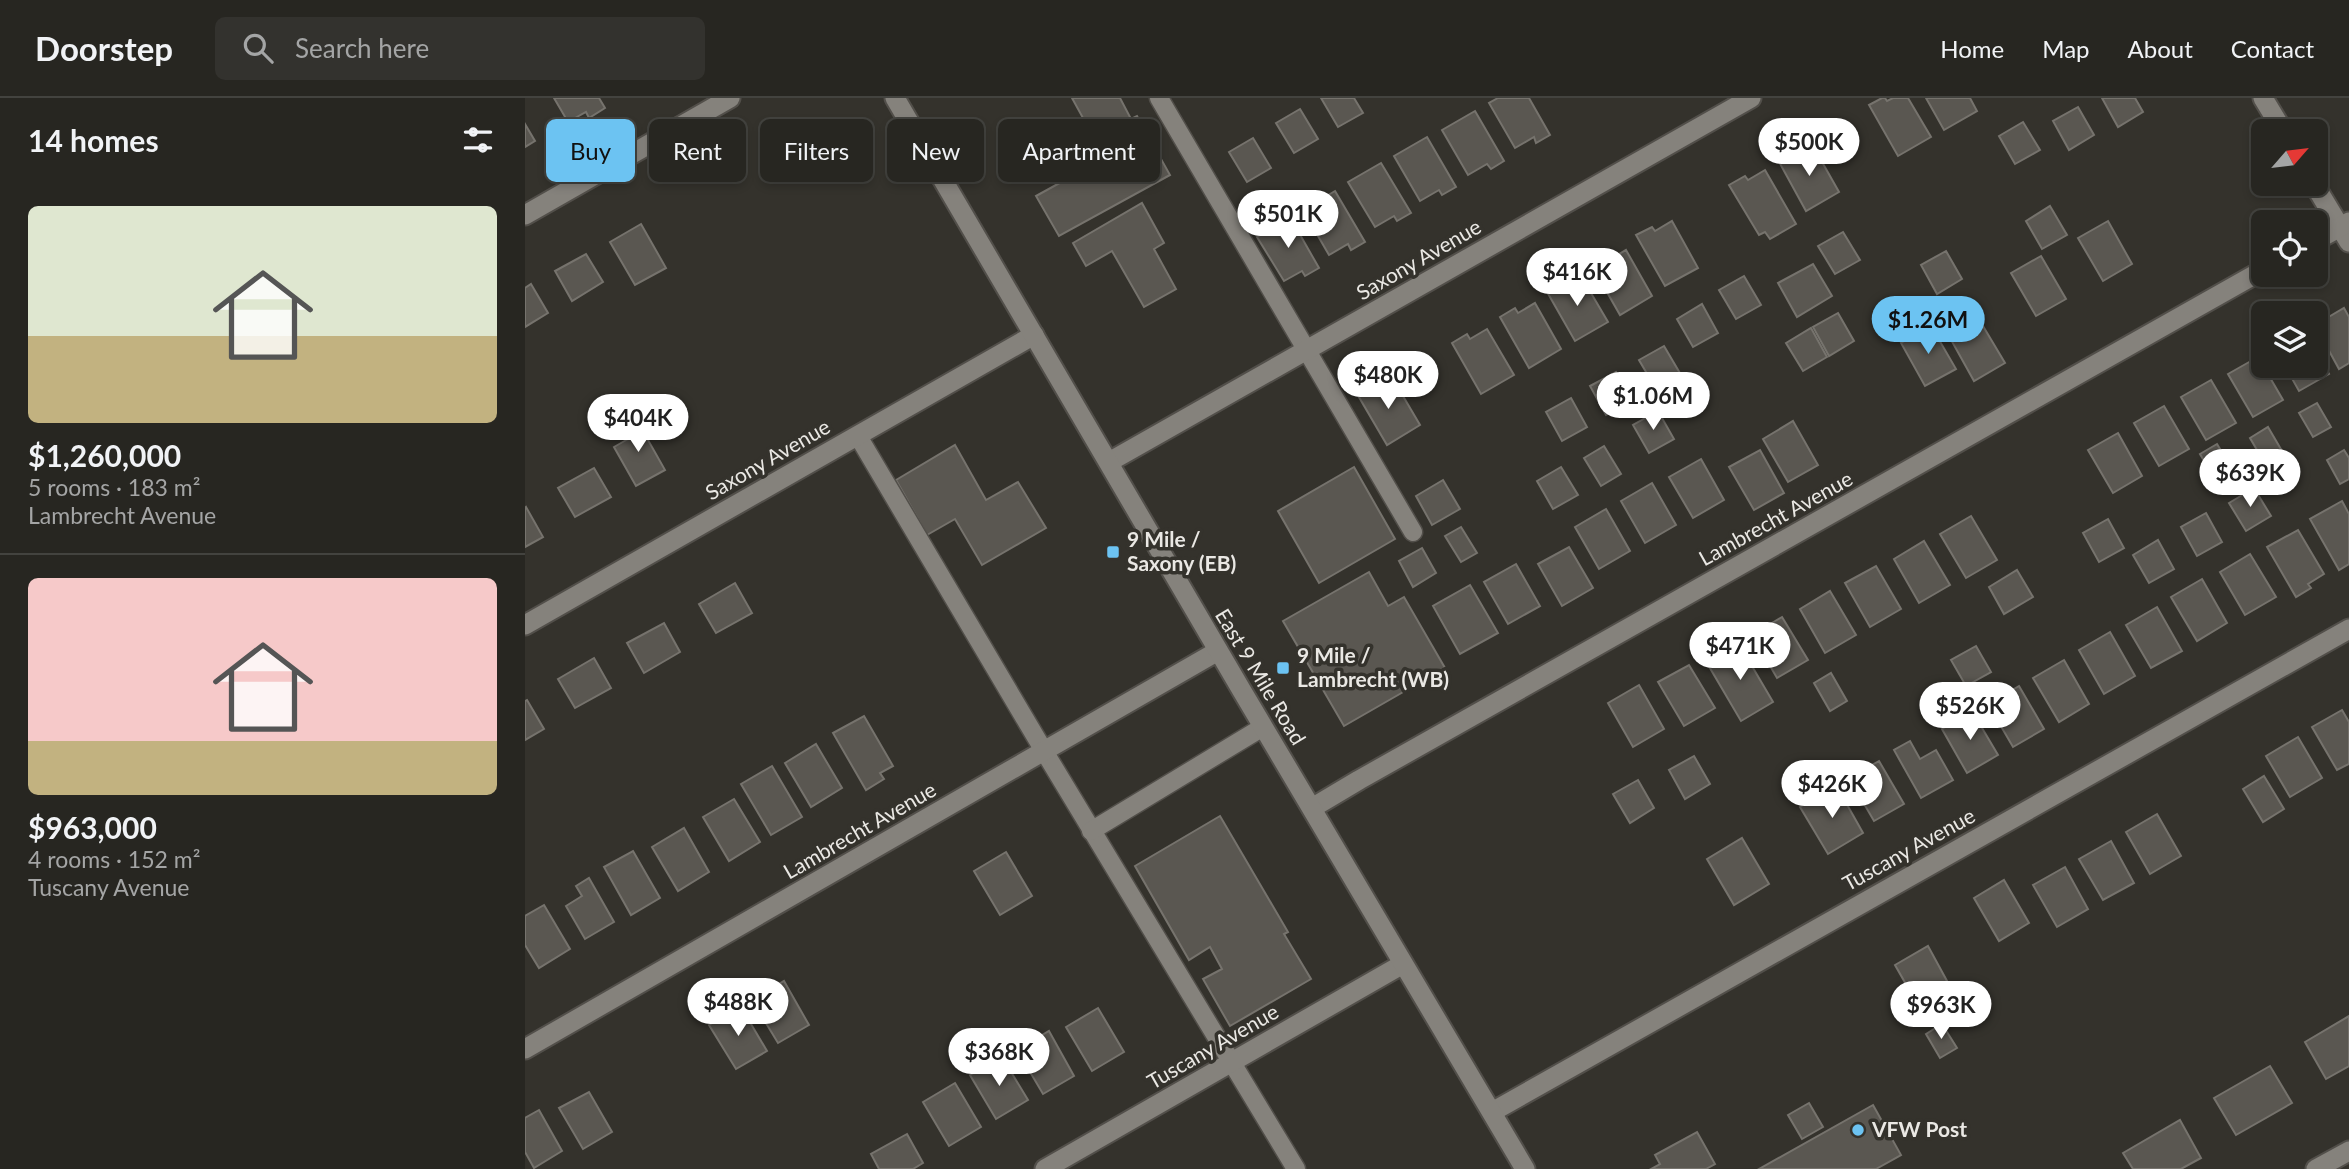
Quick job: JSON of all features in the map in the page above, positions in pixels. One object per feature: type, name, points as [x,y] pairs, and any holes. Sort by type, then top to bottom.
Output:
[{"type":"street","name":"East 9 Mile Road","points":[[895,98],[1525,1169]]},
{"type":"street","name":"Saxony Avenue","points":[[1109,462],[1751,98]]},
{"type":"street","points":[[2263,98],[2276,119]]},
{"type":"street","points":[[525,215],[725,99]]},
{"type":"street","points":[[2322,196],[2346,230],[2328,236]]},
{"type":"street","name":"Lambrecht Avenue","points":[[1312,808],[2251,277]]},
{"type":"street","name":"Saxony Avenue","points":[[525,625],[1034,335]]},
{"type":"street","name":"Tuscany Avenue","points":[[1492,1112],[2349,629]]},
{"type":"street","name":"Lambrecht Avenue","points":[[525,1049],[1218,651]]},
{"type":"street","name":"Tuscany Avenue","points":[[1045,1169],[1403,964]]},
{"type":"street","points":[[2316,1169],[2349,1151]]},
{"type":"lane","points":[[1159,98],[1413,533]]},
{"type":"lane","points":[[858,436],[1091,831],[1296,1169]]},
{"type":"lane","points":[[1091,831],[1263,727]]},
{"type":"building","points":[[554,98],[599,98],[605,108],[589,118],[586,112],[573,119],[566,119]]},
{"type":"building","points":[[1072,98],[1120,98],[1131,119],[1084,119]]},
{"type":"building","points":[[1321,98],[1354,98],[1363,113],[1338,127]]},
{"type":"building","points":[[1498,98],[1529,98],[1550,135],[1536,143],[1534,137],[1515,148],[1489,103]]},
{"type":"building","points":[[1882,98],[1887,101],[1893,98],[1908,98],[1931,137],[1898,156],[1869,105]]},
{"type":"building","points":[[1926,98],[1970,98],[1977,111],[1944,130]]},
{"type":"building","points":[[2102,98],[2135,98],[2143,112],[2118,127]]},
{"type":"building","points":[[2078,107],[2094,135],[2069,150],[2053,121]]},
{"type":"building","points":[[1300,109],[1318,139],[1294,153],[1276,123]]},
{"type":"building","points":[[1475,111],[1504,161],[1491,169],[1487,164],[1468,175],[1442,130]]},
{"type":"building","points":[[2023,122],[2040,150],[2015,164],[1999,136]]},
{"type":"building","points":[[525,124],[535,141],[525,147]]},
{"type":"building","points":[[1427,137],[1456,187],[1442,195],[1439,190],[1420,201],[1394,156]]},
{"type":"building","points":[[1253,138],[1271,168],[1247,182],[1229,152]]},
{"type":"building","points":[[1813,146],[1839,192],[1806,211],[1778,160],[1793,151],[1795,156]]},
{"type":"building","points":[[1160,157],[1170,175],[1160,180]]},
{"type":"building","points":[[1381,163],[1411,213],[1397,221],[1394,216],[1375,227],[1348,182]]},
{"type":"building","points":[[1765,170],[1796,224],[1770,239],[1765,232],[1759,235],[1729,185],[1745,176],[1748,180]]},
{"type":"building","points":[[1061,182],[1157,182],[1059,236],[1036,196]]},
{"type":"building","points":[[1335,191],[1365,242],[1351,250],[1348,244],[1329,255],[1303,210]]},
{"type":"building","points":[[1142,203],[1164,243],[1154,249],[1176,289],[1144,307],[1112,251],[1086,266],[1073,243]]},
{"type":"building","points":[[2050,206],[2067,235],[2042,249],[2026,221]]},
{"type":"building","points":[[1290,217],[1319,268],[1305,276],[1302,271],[1284,281],[1257,237]]},
{"type":"building","points":[[1672,221],[1698,268],[1665,286],[1636,235],[1652,227],[1655,231]]},
{"type":"building","points":[[2108,221],[2132,264],[2103,281],[2078,238]]},
{"type":"building","points":[[641,224],[666,268],[635,285],[610,242]]},
{"type":"building","points":[[1843,232],[1860,260],[1835,274],[1818,246]]},
{"type":"building","points":[[1626,250],[1652,296],[1620,315],[1591,264],[1606,255],[1609,260]]},
{"type":"building","points":[[1946,251],[1962,279],[1937,294],[1921,265]]},
{"type":"building","points":[[586,254],[603,282],[572,301],[555,271]]},
{"type":"building","points":[[2041,256],[2066,299],[2036,316],[2011,273]]},
{"type":"building","points":[[1813,264],[1832,296],[1797,317],[1778,283]]},
{"type":"building","points":[[1581,276],[1608,322],[1575,341],[1546,290],[1561,281],[1564,286]]},
{"type":"building","points":[[1744,276],[1761,305],[1736,319],[1719,290]]},
{"type":"building","points":[[531,284],[548,313],[525,327],[525,288]]},
{"type":"building","points":[[1535,303],[1561,349],[1529,368],[1500,317],[1515,308],[1518,313]]},
{"type":"building","points":[[1702,304],[1718,333],[1693,347],[1677,319]]},
{"type":"building","points":[[2344,308],[2349,317],[2349,363],[2339,369],[2328,349],[2328,317]]},
{"type":"building","points":[[1838,313],[1854,341],[1829,356],[1813,327]]},
{"type":"building","points":[[1980,321],[2005,363],[1974,381],[1950,338]]},
{"type":"building","points":[[1931,326],[1956,369],[1925,386],[1901,343]]},
{"type":"building","points":[[1811,328],[1827,357],[1803,371],[1786,343]]},
{"type":"building","points":[[1487,329],[1514,375],[1481,394],[1452,343],[1467,334],[1470,339]]},
{"type":"building","points":[[1664,346],[1681,375],[1656,389],[1639,360]]},
{"type":"building","points":[[2251,361],[2251,378],[2270,378],[2283,400],[2253,417],[2228,374]]},
{"type":"building","points":[[1616,372],[1632,401],[1606,415],[1590,386]]},
{"type":"building","points":[[2292,378],[2322,378],[2299,391]]},
{"type":"building","points":[[1393,379],[1420,425],[1387,445],[1356,392],[1372,383],[1376,389]]},
{"type":"building","points":[[2211,380],[2236,423],[2206,440],[2181,397]]},
{"type":"building","points":[[1571,398],[1587,427],[1562,441],[1546,412]]},
{"type":"building","points":[[2317,403],[2331,427],[2313,437],[2299,413]]},
{"type":"building","points":[[2164,406],[2189,449],[2159,466],[2134,423]]},
{"type":"building","points":[[1658,411],[1674,439],[1649,453],[1633,425]]},
{"type":"building","points":[[635,417],[665,470],[636,486],[614,447],[628,439],[620,425]]},
{"type":"building","points":[[1793,421],[1818,465],[1788,482],[1763,439]]},
{"type":"building","points":[[2268,427],[2282,451],[2264,462],[2250,438]]},
{"type":"building","points":[[2118,433],[2142,476],[2113,493],[2088,450]]},
{"type":"building","points":[[2217,444],[2239,480],[2221,490],[2200,454]]},
{"type":"building","points":[[955,445],[986,500],[1018,482],[1046,528],[982,565],[955,519],[927,535],[896,480]]},
{"type":"building","points":[[1604,446],[1621,474],[1601,486],[1584,458]]},
{"type":"building","points":[[1760,450],[1784,493],[1754,510],[1729,467]]},
{"type":"building","points":[[2344,450],[2349,458],[2349,479],[2340,484],[2327,460]]},
{"type":"building","points":[[1701,459],[1724,500],[1693,518],[1669,477]]},
{"type":"building","points":[[1354,467],[1395,539],[1319,583],[1278,511]]},
{"type":"building","points":[[1561,467],[1578,495],[1553,509],[1537,481]]},
{"type":"building","points":[[594,468],[611,497],[575,517],[558,488]]},
{"type":"building","points":[[1443,480],[1460,509],[1432,525],[1416,496]]},
{"type":"building","points":[[1652,483],[1676,525],[1645,543],[1621,501]]},
{"type":"building","points":[[2254,488],[2271,516],[2246,531],[2229,503]]},
{"type":"building","points":[[2342,501],[2349,514],[2349,564],[2339,570],[2310,519]]},
{"type":"building","points":[[525,508],[543,537],[525,547]]},
{"type":"building","points":[[1606,509],[1630,551],[1599,569],[1575,527]]},
{"type":"building","points":[[2206,513],[2222,542],[2197,556],[2181,527]]},
{"type":"building","points":[[1971,516],[1997,560],[1966,578],[1940,534]]},
{"type":"building","points":[[2108,519],[2124,548],[2099,562],[2083,533]]},
{"type":"building","points":[[1461,527],[1477,553],[1461,562],[1445,536]]},
{"type":"building","points":[[2298,530],[2324,574],[2308,584],[2311,588],[2296,597],[2267,547]]},
{"type":"building","points":[[2158,540],[2174,569],[2149,583],[2133,555]]},
{"type":"building","points":[[1924,541],[1950,585],[1919,603],[1894,559]]},
{"type":"building","points":[[1569,547],[1593,588],[1562,606],[1538,564]]},
{"type":"building","points":[[1422,548],[1436,573],[1413,587],[1399,561]]},
{"type":"building","points":[[2250,554],[2276,597],[2245,615],[2220,572]]},
{"type":"building","points":[[1516,564],[1540,606],[1508,624],[1484,582]]},
{"type":"building","points":[[1876,566],[1901,609],[1870,627],[1845,583]]},
{"type":"building","points":[[2017,570],[2033,597],[2004,614],[1989,587]]},
{"type":"building","points":[[1369,572],[1388,606],[1404,597],[1445,668],[1344,726],[1283,621]]},
{"type":"building","points":[[2202,579],[2227,623],[2197,641],[2171,597]]},
{"type":"building","points":[[735,583],[752,613],[716,633],[699,604]]},
{"type":"building","points":[[1470,585],[1498,633],[1460,654],[1433,606]]},
{"type":"building","points":[[1830,591],[1856,635],[1825,653],[1800,609]]},
{"type":"building","points":[[2157,607],[2182,651],[2151,668],[2126,625]]},
{"type":"building","points":[[1782,617],[1808,660],[1777,678],[1752,635]]},
{"type":"building","points":[[664,623],[680,652],[644,673],[627,643]]},
{"type":"building","points":[[2110,632],[2135,676],[2104,694],[2079,650]]},
{"type":"building","points":[[1739,644],[1773,702],[1741,721],[1707,663]]},
{"type":"building","points":[[1976,646],[1991,672],[1966,686],[1951,660]]},
{"type":"building","points":[[594,658],[611,688],[575,708],[558,679]]},
{"type":"building","points":[[2064,660],[2089,704],[2059,722],[2033,678]]},
{"type":"building","points":[[1689,665],[1715,708],[1684,726],[1658,682]]},
{"type":"building","points":[[1831,673],[1847,701],[1830,711],[1814,683]]},
{"type":"building","points":[[1639,685],[1664,729],[1633,747],[1608,703]]},
{"type":"building","points":[[2019,686],[2044,729],[2013,747],[1988,704]]},
{"type":"building","points":[[527,700],[544,729],[525,740],[525,701]]},
{"type":"building","points":[[2342,710],[2349,722],[2349,764],[2337,770],[2312,727]]},
{"type":"building","points":[[1972,711],[1998,755],[1967,773],[1942,729]]},
{"type":"building","points":[[864,716],[893,766],[880,773],[884,779],[866,790],[833,733]]},
{"type":"building","points":[[2298,737],[2322,778],[2290,797],[2266,756]]},
{"type":"building","points":[[1910,741],[1920,759],[1936,750],[1953,780],[1921,798],[1894,750]]},
{"type":"building","points":[[816,744],[842,788],[811,807],[785,763]]},
{"type":"building","points":[[1694,756],[1710,784],[1685,799],[1669,770]]},
{"type":"building","points":[[1879,761],[1904,804],[1874,821],[1849,778]]},
{"type":"building","points":[[772,766],[802,817],[771,835],[741,784]]},
{"type":"building","points":[[2264,776],[2284,809],[2263,822],[2243,789]]},
{"type":"building","points":[[1638,780],[1654,808],[1630,823],[1613,794]]},
{"type":"building","points":[[1836,785],[1863,833],[1828,854],[1800,807]]},
{"type":"building","points":[[734,799],[760,842],[729,861],[703,817]]},
{"type":"building","points":[[2157,814],[2181,856],[2150,874],[2126,832]]},
{"type":"building","points":[[1220,816],[1288,932],[1284,934],[1311,979],[1230,1026],[1203,979],[1222,969],[1210,947],[1189,960],[1135,866]]},
{"type":"building","points":[[684,828],[709,872],[678,891],[652,847]]},
{"type":"building","points":[[1742,838],[1769,884],[1734,905],[1707,859]]},
{"type":"building","points":[[2111,841],[2134,883],[2103,900],[2079,859]]},
{"type":"building","points":[[633,851],[660,898],[631,915],[604,867]]},
{"type":"building","points":[[1006,852],[1032,896],[1000,915],[974,871]]},
{"type":"building","points":[[2065,867],[2088,909],[2057,927],[2033,885]]},
{"type":"building","points":[[589,878],[614,922],[585,939],[566,906],[582,896],[576,886]]},
{"type":"building","points":[[2004,880],[2029,923],[1999,941],[1974,898]]},
{"type":"building","points":[[544,905],[570,949],[539,968],[525,945],[525,916]]},
{"type":"building","points":[[1928,946],[1947,981],[1915,1000],[1895,965]]},
{"type":"building","points":[[784,981],[809,1025],[778,1043],[752,1000]]},
{"type":"building","points":[[741,1007],[767,1051],[736,1069],[709,1025]]},
{"type":"building","points":[[1098,1008],[1124,1052],[1092,1071],[1066,1027]]},
{"type":"building","points":[[2349,1016],[2349,1066],[2326,1079],[2305,1042]]},
{"type":"building","points":[[1942,1024],[1957,1048],[1940,1058],[1926,1034]]},
{"type":"building","points":[[1049,1031],[1074,1076],[1043,1094],[1017,1050]]},
{"type":"building","points":[[1002,1057],[1028,1100],[996,1119],[970,1075]]},
{"type":"building","points":[[2270,1066],[2292,1103],[2236,1135],[2214,1098]]},
{"type":"building","points":[[955,1083],[981,1127],[949,1146],[923,1102]]},
{"type":"building","points":[[589,1092],[612,1132],[583,1149],[559,1108]]},
{"type":"building","points":[[1809,1103],[1823,1127],[1802,1139],[1788,1115]]},
{"type":"building","name":"VFW Post","points":[[1873,1105],[1901,1155],[1876,1169],[1759,1169]]},
{"type":"building","points":[[539,1110],[562,1151],[534,1168],[525,1152],[525,1118]]},
{"type":"building","points":[[2180,1120],[2201,1158],[2181,1169],[2133,1169],[2123,1153]]},
{"type":"building","points":[[1697,1132],[1715,1164],[1706,1169],[1651,1169],[1660,1164],[1655,1155]]},
{"type":"building","points":[[907,1134],[923,1163],[913,1169],[879,1169],[871,1154]]},
{"type":"place","name":"9 Mile / Saxony (EB)","points":[[1113,552]]},
{"type":"place","name":"9 Mile / Lambrecht (WB)","points":[[1283,668]]},
{"type":"place","name":"VFW Post","points":[[1858,1130]]}]
